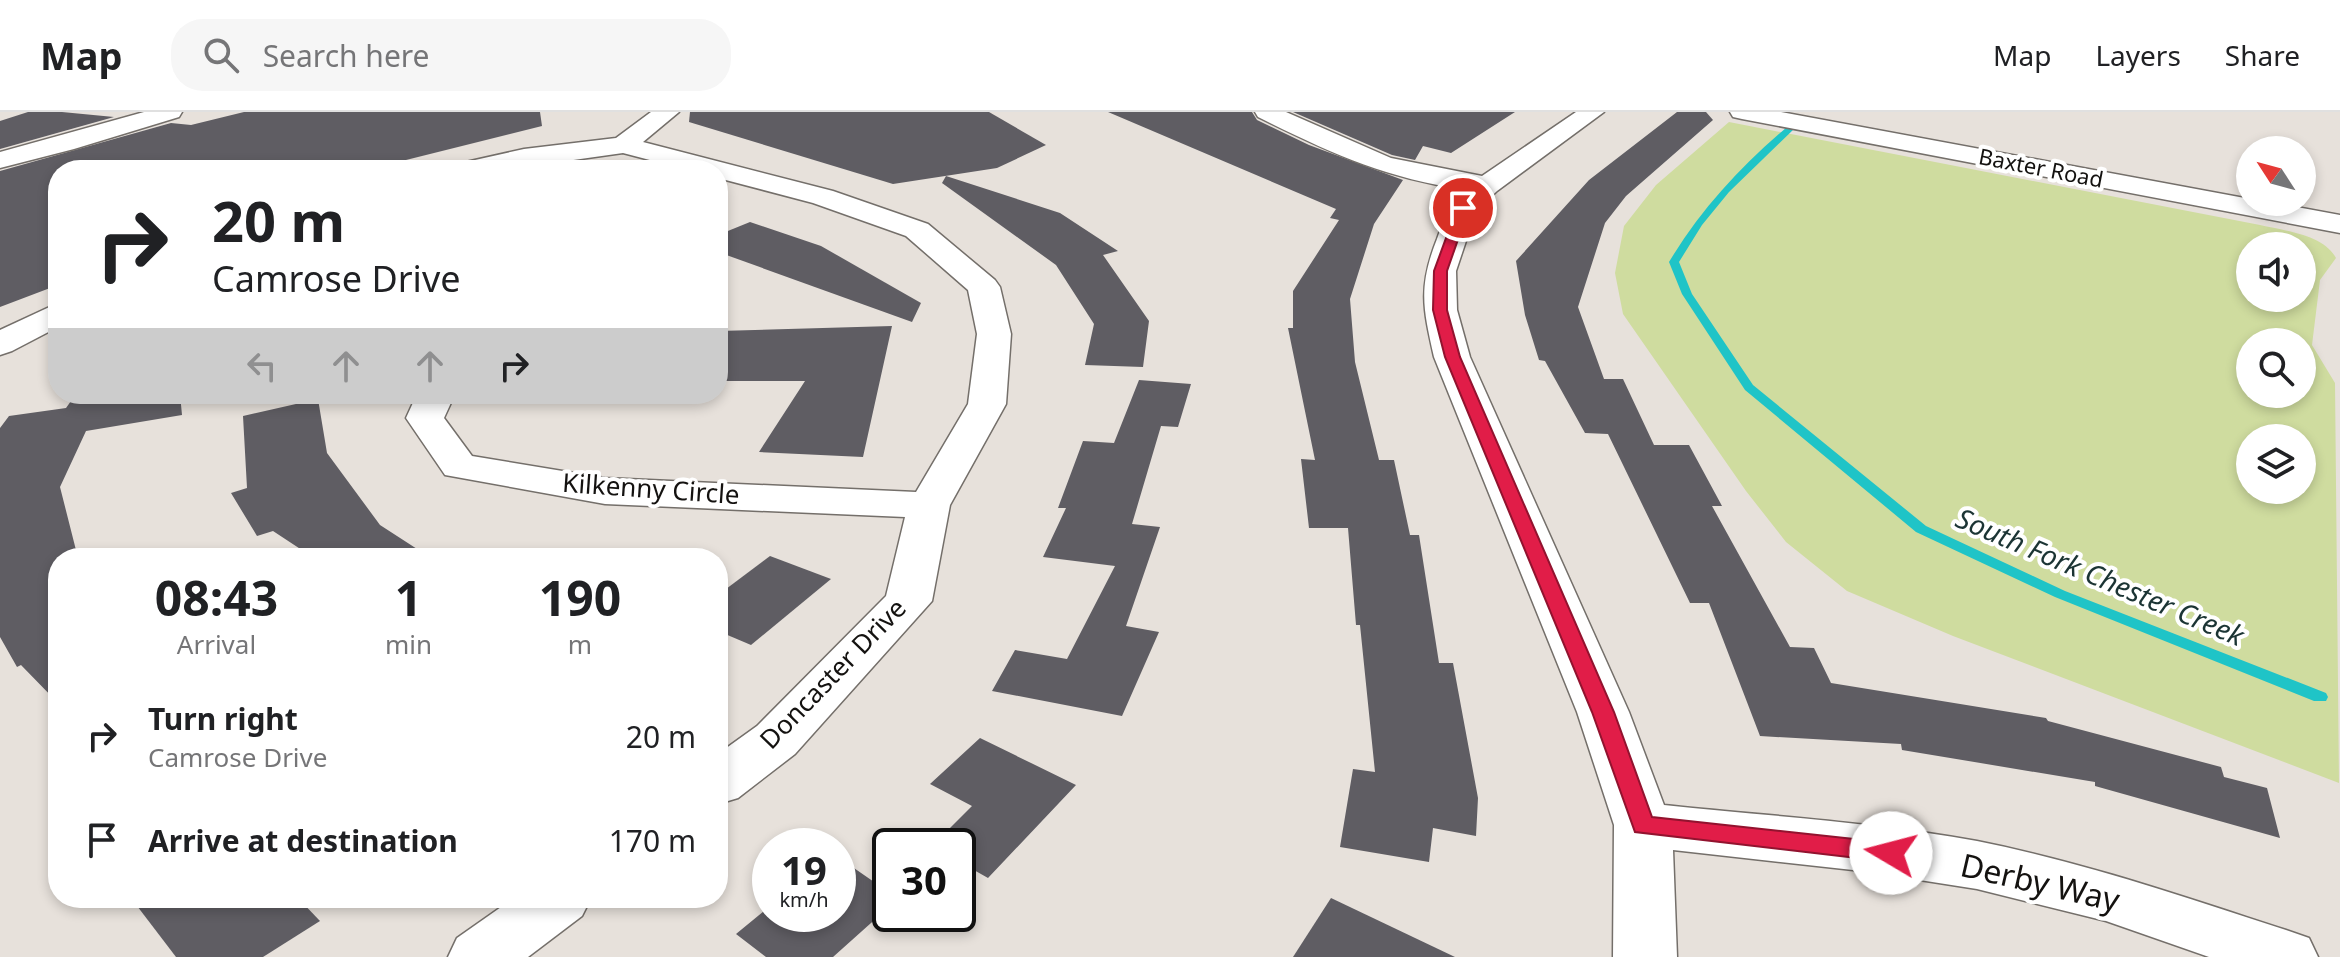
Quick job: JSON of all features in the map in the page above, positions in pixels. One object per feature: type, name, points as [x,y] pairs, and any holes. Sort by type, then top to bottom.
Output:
[{"type":"street","points":[[0,160],[170,112]]},
{"type":"street","points":[[511,160],[623,145],[667,112]]},
{"type":"street","points":[[1267,112],[1344,150],[1381,164],[1487,185]]},
{"type":"street","points":[[1592,112],[1487,185],[1463,208],[1440,271],[1440,310],[1452,357],[1603,712],[1643,825],[1645,957]]},
{"type":"street","name":"Baxter Road","points":[[1742,112],[2340,224]]},
{"type":"street","name":"Doncaster Drive","points":[[623,145],[681,160]]},
{"type":"street","name":"Doncaster Drive","points":[[728,172],[823,197],[917,230],[984,287],[994,334],[987,404],[929,505],[908,601],[776,740],[728,776]]},
{"type":"street","points":[[0,344],[48,318]]},
{"type":"street","name":"Kilkenny Circle","points":[[431,404],[425,418],[459,466],[605,491],[929,505]]},
{"type":"street","name":"Derby Way","points":[[1643,825],[1862,848],[1977,865],[2109,897],[2286,957]]},
{"type":"street","points":[[480,957],[546,908]]},
{"type":"green space","points":[[1729,122],[2292,232],[2236,232],[2236,312],[2316,312],[2316,241],[2330,250],[2336,258],[2320,280],[2314,328],[2236,328],[2236,408],[2316,408],[2316,352],[2335,383],[2339,783],[1953,636],[1847,591],[1786,542],[1746,491],[1623,314],[1615,273],[1624,226],[1656,185]]},
{"type":"building","points":[[28,112],[114,117],[0,149],[0,121]]},
{"type":"building","points":[[244,112],[540,112],[542,126],[406,160],[48,160],[48,289],[0,307],[0,171],[171,123],[191,125]]},
{"type":"building","points":[[690,112],[989,112],[1046,145],[997,168],[893,184],[689,122]]},
{"type":"building","points":[[1108,112],[1252,112],[1257,120],[1309,145],[1403,180],[1374,224],[1350,299],[1355,362],[1379,460],[1394,460],[1410,535],[1419,535],[1439,663],[1453,663],[1478,798],[1476,836],[1433,828],[1429,862],[1340,847],[1353,769],[1375,772],[1360,625],[1356,625],[1348,528],[1309,528],[1301,459],[1315,460],[1288,328],[1293,328],[1293,291],[1339,220],[1330,218],[1336,209]]},
{"type":"building","points":[[1293,112],[1515,112],[1451,153],[1423,146],[1415,160],[1392,155]]},
{"type":"building","points":[[1677,112],[1706,112],[1713,120],[1626,196],[1605,223],[1578,307],[1604,379],[1623,379],[1654,445],[1689,445],[1722,506],[1712,506],[1790,647],[1814,648],[1831,683],[2046,718],[2221,767],[2224,777],[2267,788],[2280,838],[2095,786],[2095,782],[1902,750],[1901,744],[1760,736],[1709,603],[1690,603],[1608,434],[1585,433],[1545,361],[1539,360],[1525,315],[1516,261],[1589,180]]},
{"type":"building","points":[[946,176],[1060,213],[1118,251],[1103,255],[1149,321],[1143,367],[1085,365],[1094,324],[1056,265],[942,183]]},
{"type":"building","points":[[750,222],[821,246],[921,303],[912,322],[728,256],[728,231]]},
{"type":"building","points":[[892,326],[863,457],[759,452],[805,381],[728,381],[728,331]]},
{"type":"building","points":[[1139,380],[1191,384],[1178,427],[1161,426],[1132,524],[1160,527],[1126,626],[1159,632],[1122,716],[992,691],[1015,650],[1067,659],[1115,566],[1043,557],[1066,508],[1058,508],[1083,441],[1114,443]]},
{"type":"building","points":[[69,404],[181,404],[182,415],[86,431],[60,487],[75,548],[48,548],[48,693],[21,665],[17,667],[0,637],[0,428],[9,416],[66,408]]},
{"type":"building","points":[[296,404],[319,404],[327,453],[380,525],[416,548],[299,548],[273,531],[257,536],[231,493],[247,488],[243,416]]},
{"type":"building","points":[[770,556],[831,579],[751,645],[728,635],[728,588]]},
{"type":"building","points":[[980,738],[1076,785],[988,878],[976,871],[976,828],[950,828],[972,806],[930,784]]},
{"type":"building","points":[[856,869],[872,881],[872,922],[833,957],[766,957],[736,934],[752,921],[752,932],[856,932]]},
{"type":"building","points":[[1331,898],[1455,957],[1293,957]]},
{"type":"building","points":[[139,908],[308,908],[320,921],[263,957],[176,957]]},
{"type":"waterway","name":"South Fork Chester Creek","points":[[1790,129],[1726,190],[1699,223],[1674,262],[1687,294],[1749,387],[1921,529],[2060,594],[2320,697]]},
{"type":"route","points":[[1463,208],[1440,271],[1440,310],[1452,357],[1603,712],[1643,825],[1891,853]]}]
